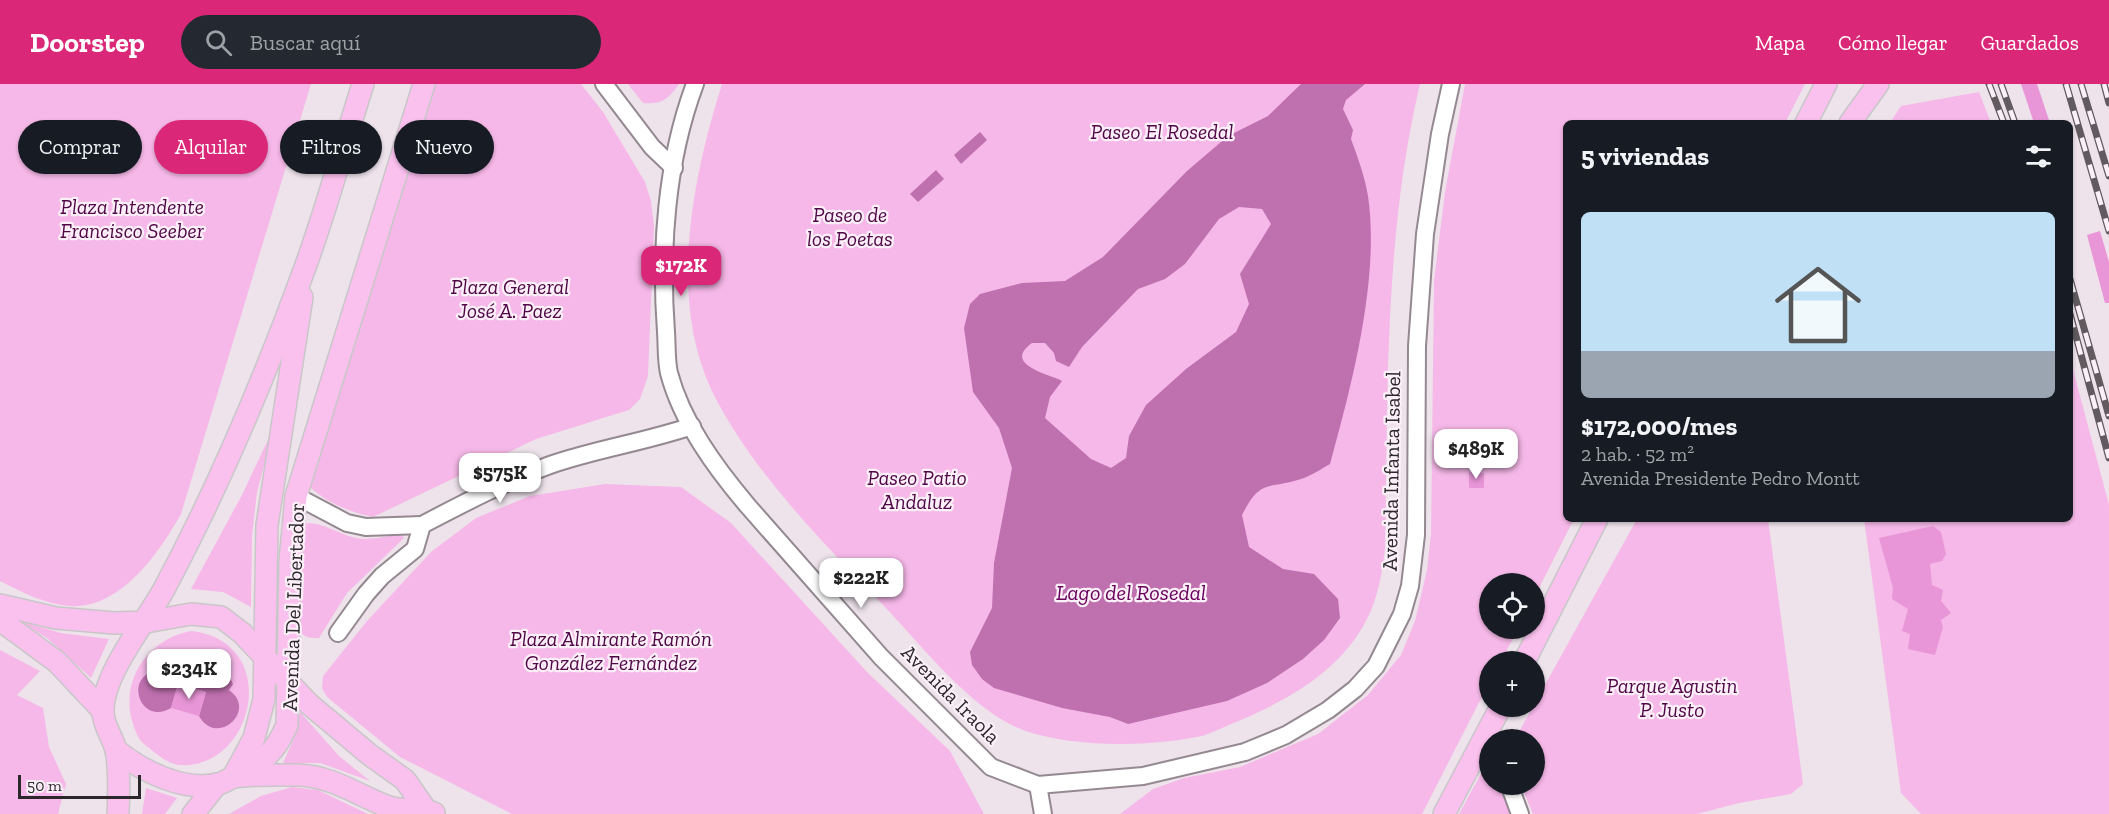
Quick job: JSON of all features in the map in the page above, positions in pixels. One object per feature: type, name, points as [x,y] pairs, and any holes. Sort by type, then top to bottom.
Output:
[{"type":"main road","name":"Avenida Del Libertador","points":[[103,711],[111,678],[123,652],[146,622],[210,504],[308,261],[363,84]]},
{"type":"main road","name":"Avenida Del Libertador","points":[[225,781],[268,757],[278,746],[287,725],[290,684],[290,561],[296,496],[424,84]]},
{"type":"main road","points":[[1808,120],[1826,84]]},
{"type":"main road","points":[[1852,120],[1878,84]]},
{"type":"main road","name":"Avenida Del Libertador","points":[[193,814],[225,781],[254,738],[260,719],[264,699],[267,525],[308,261]]},
{"type":"main road","points":[[1530,651],[1595,522]]},
{"type":"main road","points":[[0,605],[56,618],[114,623],[146,622],[190,614],[221,617],[242,633],[309,704],[370,755],[405,780],[431,812]]},
{"type":"main road","points":[[0,620],[57,662],[103,711],[116,750],[118,814]]},
{"type":"main road","points":[[116,750],[135,765],[158,776],[182,783],[303,775],[335,783],[392,808],[431,812]]},
{"type":"main road","points":[[1444,814],[1479,755]]},
{"type":"street","points":[[604,84],[638,130],[674,168]]},
{"type":"street","name":"Avenida Iraola","points":[[695,84],[687,106],[674,168],[665,241],[665,317],[669,372],[692,426],[721,475],[919,696],[991,767],[1038,786]]},
{"type":"street","name":"Avenida Infanta Isabel","points":[[1038,786],[1143,776],[1245,752],[1286,735],[1328,710],[1355,688],[1376,666],[1388,647],[1402,614],[1415,561],[1417,346],[1422,264],[1440,134],[1451,84]]},
{"type":"street","points":[[296,496],[356,525],[422,525],[494,488],[553,464],[656,438],[692,426]]},
{"type":"street","points":[[338,633],[344,621],[376,582],[415,549],[422,525]]},
{"type":"street","points":[[1038,786],[1043,814]]},
{"type":"street","points":[[1513,795],[1520,814]]},
{"type":"green space","name":"Plaza Intendente Francisco Seeber","points":[[0,84],[311,84],[300,120],[280,120],[280,174],[284,174],[181,514],[161,545],[136,576],[105,599],[88,605],[69,606],[51,603],[0,581]]},
{"type":"green space","name":"Plaza General José A. Paez","points":[[432,84],[581,84],[603,112],[645,182],[651,201],[654,226],[648,376],[640,399],[629,410],[536,439],[373,517],[339,506],[308,485],[404,174],[494,174],[494,120],[421,120]]},
{"type":"green space","points":[[628,84],[679,84],[664,100],[643,103]]},
{"type":"green space","points":[[722,84],[1420,84],[1408,141],[1394,257],[1388,374],[1384,558],[1374,604],[1355,639],[1342,655],[1327,670],[1293,694],[1215,731],[1181,740],[1112,744],[1043,736],[1004,721],[967,693],[789,504],[745,447],[711,389],[698,353],[690,315],[688,276],[694,197],[711,120]]},
{"type":"green space","points":[[1465,84],[1805,84],[1787,120],[1563,120],[1563,522],[1572,522],[1545,576],[1545,573],[1479,573],[1479,639],[1513,639],[1506,651],[1479,651],[1479,703],[1422,814],[1120,814],[1153,789],[1184,778],[1240,767],[1318,734],[1368,695],[1401,655],[1415,621],[1427,570],[1431,534],[1434,281],[1445,192]]},
{"type":"green space","points":[[1979,92],[1990,120],[1892,120],[1901,106]]},
{"type":"green space","points":[[2073,369],[2109,505],[2109,814],[1921,814],[1901,793],[1864,522],[2073,522]]},
{"type":"green space","points":[[275,425],[257,492],[252,536],[251,607],[223,592],[191,589],[242,495]]},
{"type":"green space","name":"Plaza Almirante Ramón González Fernández","points":[[605,484],[681,487],[731,523],[867,672],[950,751],[984,814],[512,814],[400,757],[327,697],[322,688],[323,676],[367,621],[431,552],[476,518],[530,496]]},
{"type":"green space","name":"Parque Agustin P. Justo","points":[[1635,522],[1768,522],[1803,784],[1791,794],[1739,803],[1697,814],[1533,814],[1525,795],[1545,795],[1545,729],[1521,729],[1527,717],[1545,717],[1545,685]]},
{"type":"green space","points":[[304,523],[319,525],[355,538],[377,538],[401,534],[404,538],[347,593],[319,638],[307,637],[298,628],[298,541]]},
{"type":"green space","points":[[17,620],[61,633],[109,639],[91,678],[47,638]]},
{"type":"green space","points":[[191,631],[220,640],[239,657],[248,679],[248,704],[241,727],[226,748],[206,761],[180,765],[165,760],[142,742],[133,725],[129,702],[135,674],[152,650],[177,635]]},
{"type":"green space","points":[[0,650],[40,671],[17,695],[43,708],[49,747],[66,784],[58,814],[0,814]]},
{"type":"green space","points":[[300,712],[339,756],[370,781],[320,763],[283,763],[295,736]]},
{"type":"green space","points":[[1479,777],[1479,795],[1503,795],[1510,814],[1459,814]]},
{"type":"green space","points":[[292,787],[318,790],[368,814],[229,814],[261,796]]},
{"type":"green space","points":[[146,788],[177,798],[165,814],[142,814]]},
{"type":"water","name":"Lago del Rosedal","points":[[1301,84],[1365,84],[1346,100],[1343,109],[1353,130],[1351,139],[1368,196],[1371,228],[1367,296],[1355,366],[1330,464],[1305,478],[1260,490],[1254,495],[1242,515],[1249,547],[1283,569],[1314,574],[1338,599],[1340,618],[1324,640],[1303,659],[1267,683],[1227,701],[1128,724],[1110,717],[1062,708],[994,688],[982,679],[972,665],[970,652],[992,608],[994,563],[1012,468],[999,428],[973,392],[964,328],[970,304],[980,294],[1022,283],[1065,281],[1103,257],[1187,171],[1228,136],[1268,116]],"holes":[[[1239,207],[1262,209],[1271,224],[1240,274],[1249,304],[1236,332],[1186,369],[1146,405],[1129,436],[1126,458],[1111,468],[1091,459],[1045,418],[1050,397],[1062,381],[1025,363],[1022,357],[1024,351],[1032,343],[1045,343],[1054,353],[1056,361],[1069,367],[1082,347],[1138,289],[1165,279],[1185,264],[1219,219]]]},
{"type":"water","points":[[980,132],[987,140],[961,164],[954,155]]},
{"type":"water","points":[[936,170],[944,179],[918,202],[910,194]]},
{"type":"water","points":[[193,654],[210,659],[216,665],[218,674],[228,677],[233,684],[229,690],[237,698],[239,707],[232,722],[224,727],[215,728],[207,725],[199,716],[206,692],[178,684],[171,708],[160,712],[144,705],[139,697],[138,688],[141,680],[149,673],[161,670],[160,665],[165,660],[179,662],[185,655]]},
{"type":"building","points":[[2021,84],[2037,84],[2049,120],[2033,120]]},
{"type":"building","points":[[2100,231],[2109,262],[2109,303],[2105,303],[2087,235]]},
{"type":"building","points":[[1469,472],[1484,473],[1484,488],[1469,488]]},
{"type":"building","points":[[1933,526],[1941,532],[1946,554],[1942,561],[1930,564],[1932,585],[1943,590],[1941,601],[1951,613],[1941,620],[1943,627],[1935,655],[1908,649],[1910,634],[1902,631],[1908,609],[1892,599],[1893,588],[1879,538]]},
{"type":"building","points":[[178,684],[206,692],[199,716],[171,708]]},
{"type":"railway","points":[[1989,84],[2003,120]]},
{"type":"railway","points":[[2001,84],[2014,120]]},
{"type":"railway","points":[[2066,84],[2109,231]]},
{"type":"railway","points":[[2081,84],[2109,176]]},
{"type":"railway","points":[[2104,84],[2109,103]]},
{"type":"railway","points":[[2073,290],[2109,416]]},
{"type":"railway","points":[[2073,325],[2109,458]]},
{"type":"park label","name":"Paseo El Rosedal","points":[[1162,131]]},
{"type":"park label","name":"Paseo de los Poetas","points":[[850,226]]},
{"type":"park label","name":"Paseo Patio Andaluz","points":[[917,489]]}]
